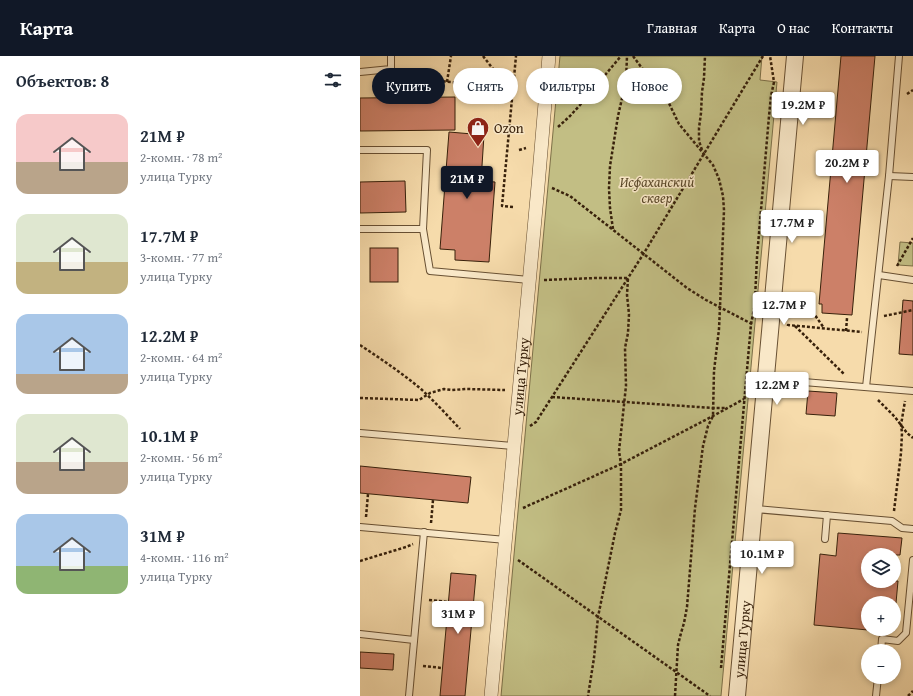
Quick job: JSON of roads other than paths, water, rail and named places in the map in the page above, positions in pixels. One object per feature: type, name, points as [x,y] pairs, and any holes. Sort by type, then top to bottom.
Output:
[{"type":"street","name":"улица Турку","points":[[491,696],[549,56]]},
{"type":"street","name":"улица Турку","points":[[737,696],[795,56]]},
{"type":"lane","points":[[360,72],[391,69],[391,56]]},
{"type":"lane","points":[[866,387],[889,176],[899,56]]},
{"type":"lane","points":[[360,150],[427,150],[423,229],[430,271],[529,280]]},
{"type":"lane","points":[[889,176],[913,177]]},
{"type":"lane","points":[[360,229],[423,229]]},
{"type":"lane","points":[[879,275],[913,280]]},
{"type":"lane","points":[[765,379],[910,391]]},
{"type":"lane","points":[[360,433],[514,446]]},
{"type":"lane","points":[[754,508],[892,522],[902,528],[913,529]]},
{"type":"lane","points":[[825,539],[827,515]]},
{"type":"lane","points":[[363,527],[506,540]]},
{"type":"lane","points":[[409,696],[418,599],[427,533]]},
{"type":"lane","points":[[882,644],[882,639],[898,641],[906,633],[913,560]]},
{"type":"lane","points":[[360,634],[414,640]]},
{"type":"lane","points":[[876,696],[877,684]]},
{"type":"place","name":"Ozon","points":[[478,148]]},
{"type":"park label","name":"Исфаханский сквер","points":[[657,190]]}]
